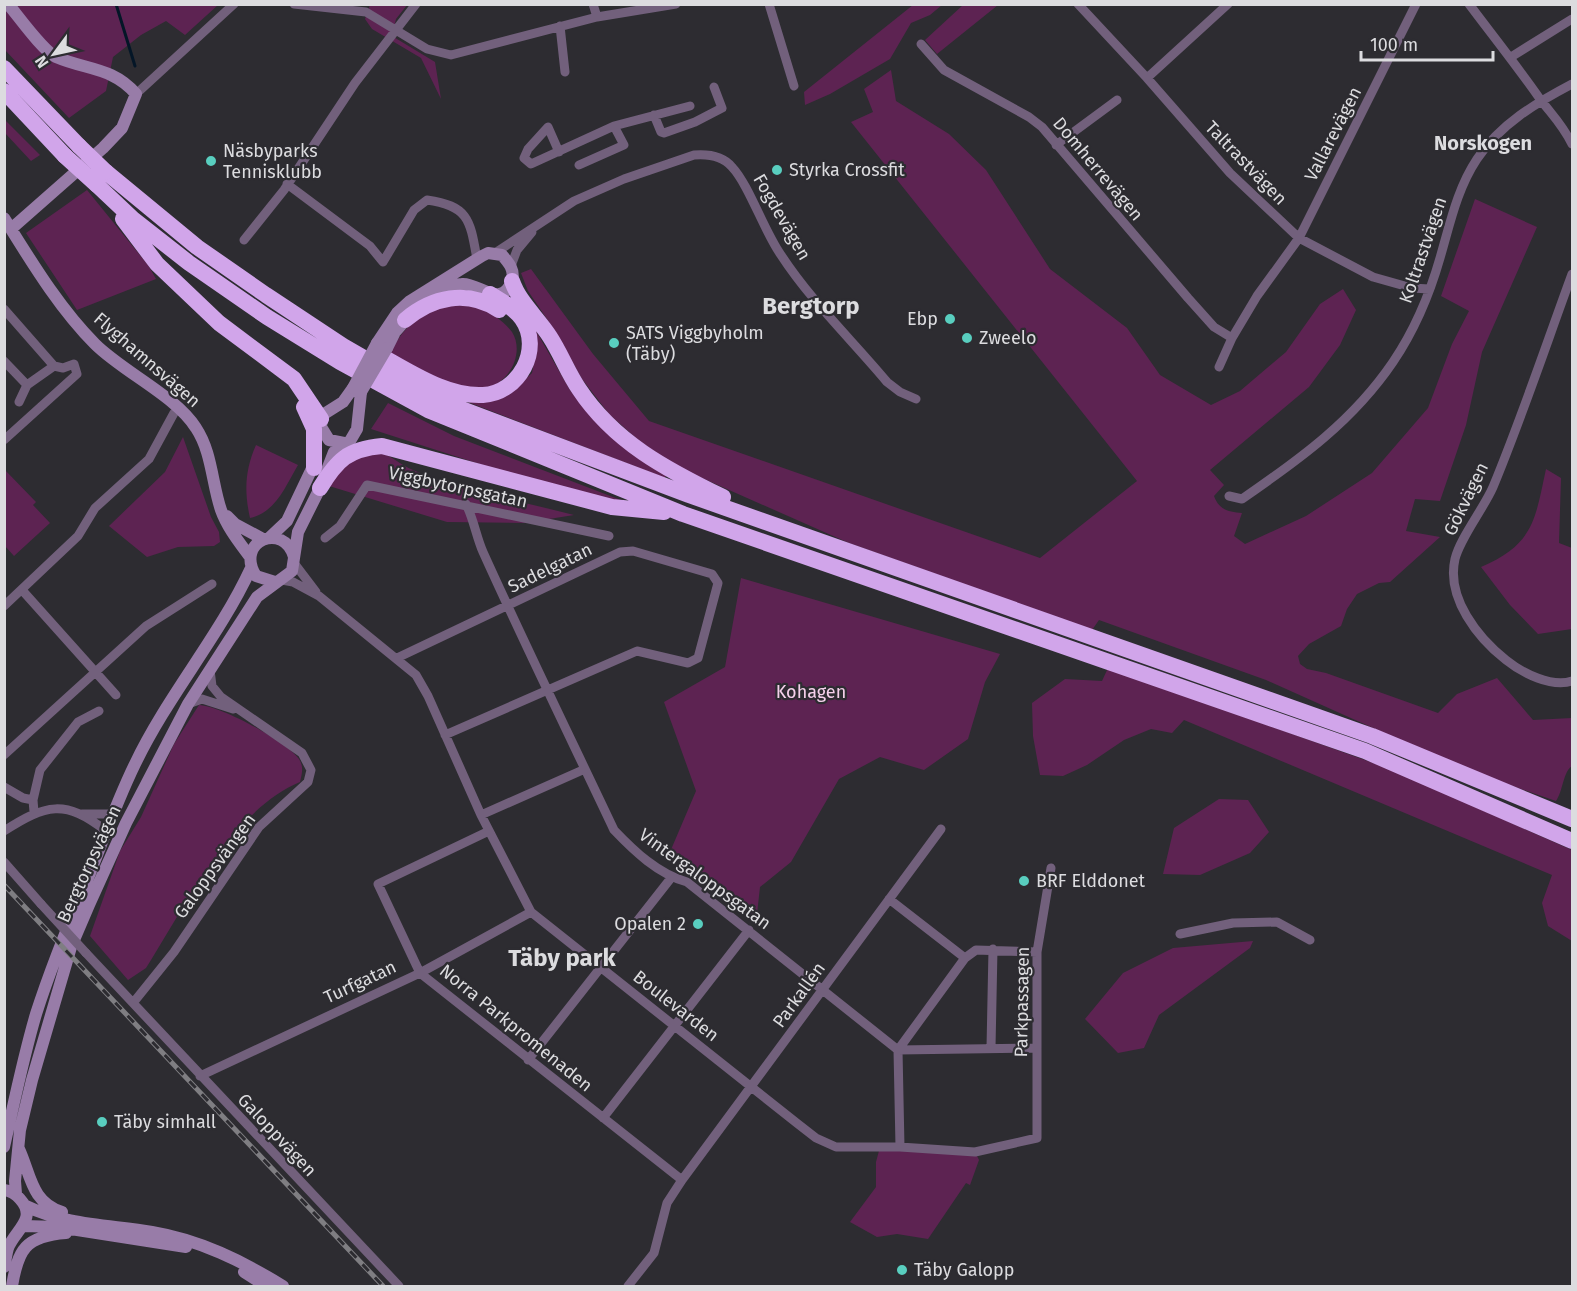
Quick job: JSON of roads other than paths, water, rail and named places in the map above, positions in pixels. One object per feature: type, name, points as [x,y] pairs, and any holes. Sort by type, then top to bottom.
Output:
[{"type":"highway","points":[[4,68],[79,146],[157,264],[219,324],[294,379],[321,423]]},
{"type":"highway","points":[[4,91],[65,156],[101,178],[266,295],[343,346],[435,399],[700,499],[1372,736],[1572,819]]},
{"type":"highway","points":[[101,178],[134,219],[189,263],[267,317],[340,362],[428,410],[683,514],[1365,751],[1572,841]]},
{"type":"highway","points":[[512,274],[516,292],[550,337],[578,388],[601,419],[637,451],[739,505],[921,578]]},
{"type":"highway","points":[[266,295],[429,381],[462,393],[486,395],[507,386],[519,375],[527,362],[530,337],[523,320],[510,307],[484,291]]},
{"type":"highway","points":[[405,320],[419,309],[440,299],[457,297],[490,304],[506,314],[520,331],[525,346],[525,358],[519,375]]},
{"type":"highway","points":[[280,368],[304,405],[314,429],[314,468]]},
{"type":"highway","points":[[347,442],[382,440],[459,466]]},
{"type":"highway","points":[[320,488],[340,460],[361,448],[382,446],[612,507],[683,514]]},
{"type":"main road","points":[[8,4],[54,56],[125,80],[136,94],[122,128],[103,148],[11,229]]},
{"type":"main road","name":"Flyghamnsvägen","points":[[4,218],[66,311],[95,344],[130,374],[178,407],[196,428],[206,451],[221,511],[250,562]]},
{"type":"main road","points":[[488,253],[495,253],[502,255],[512,274],[503,291],[484,291],[473,283],[471,273],[477,259],[488,253]]},
{"type":"main road","name":"Bergtorpsvägen","points":[[4,1147],[25,1054],[62,938],[106,831],[154,728],[237,599],[250,562],[252,549],[287,521],[314,468],[319,451],[324,414],[357,390],[397,313],[410,301],[477,259]]},
{"type":"main road","name":"Bergtorpsvägen","points":[[382,345],[423,303],[453,286],[467,284],[484,291]]},
{"type":"main road","name":"Bergtorpsvägen","points":[[10,1192],[15,1181],[18,1146],[32,1080],[71,947],[126,823],[188,704],[257,597],[292,571],[298,532],[320,488],[334,452],[347,442],[357,429],[357,390]]},
{"type":"main road","points":[[321,423],[329,440],[347,442]]},
{"type":"main road","points":[[221,511],[235,524],[266,538],[282,540],[288,544],[294,560]]},
{"type":"main road","points":[[250,562],[262,580],[278,581]]},
{"type":"main road","points":[[18,1146],[31,1185],[40,1200],[84,1227]]},
{"type":"main road","points":[[10,1192],[26,1206],[52,1217],[84,1227],[185,1247],[238,1268],[266,1287]]},
{"type":"main road","points":[[4,1267],[9,1239],[24,1226],[27,1217],[26,1206]]},
{"type":"main road","points":[[24,1226],[155,1232],[195,1242],[235,1259],[283,1287]]},
{"type":"main road","points":[[12,1287],[16,1259],[25,1248],[54,1234],[84,1227]]},
{"type":"street","points":[[136,94],[222,9],[234,4]]},
{"type":"street","points":[[294,4],[366,12],[428,49],[451,55],[597,17],[675,4]]},
{"type":"street","points":[[244,240],[287,184],[355,82],[397,32],[416,4]]},
{"type":"street","points":[[594,4],[597,17]]},
{"type":"street","points":[[770,4],[794,86]]},
{"type":"street","name":"Taltrastvägen","points":[[1078,4],[1147,78],[1230,173],[1299,238],[1373,277],[1412,288],[1429,289]]},
{"type":"street","points":[[1147,78],[1228,4]]},
{"type":"street","name":"Vallarevägen","points":[[1219,367],[1232,338],[1299,238],[1416,4]]},
{"type":"street","points":[[1469,4],[1542,101],[1561,122],[1572,144]]},
{"type":"street","points":[[1511,57],[1572,19]]},
{"type":"street","points":[[560,27],[565,72]]},
{"type":"street","name":"Domherrevägen","points":[[921,44],[944,70],[1029,117],[1214,327],[1232,338]]},
{"type":"street","name":"Koltrastvägen","points":[[1229,496],[1242,499],[1315,448],[1364,400],[1394,360],[1429,289],[1453,212],[1476,160],[1514,118],[1572,84]]},
{"type":"street","points":[[654,115],[661,132],[664,133],[695,122],[723,108],[714,87]]},
{"type":"street","points":[[1056,145],[1117,100]]},
{"type":"street","points":[[558,152],[615,126],[690,106]]},
{"type":"street","points":[[579,165],[624,145],[615,126]]},
{"type":"street","name":"Fogdevägen","points":[[537,225],[574,201],[624,179],[694,155],[705,154],[716,158],[733,167],[781,256],[818,303],[887,382],[900,392],[916,399]]},
{"type":"street","points":[[287,184],[370,246],[383,262],[414,210],[427,200],[446,203],[462,210],[471,231],[477,259]]},
{"type":"street","points":[[495,253],[537,225]]},
{"type":"street","points":[[512,274],[517,250],[537,225]]},
{"type":"street","name":"Gökvägen","points":[[1572,274],[1492,490],[1455,558],[1454,574],[1458,597],[1469,620],[1488,645],[1511,664],[1539,679],[1567,683],[1572,681]]},
{"type":"street","points":[[4,309],[54,366],[63,368],[74,364],[77,374],[4,440]]},
{"type":"street","points":[[4,361],[27,386]]},
{"type":"street","points":[[19,402],[27,386],[54,366]]},
{"type":"street","points":[[4,606],[78,536],[95,508],[148,459],[174,413]]},
{"type":"street","name":"Viggbytorpsgatan","points":[[325,538],[340,526],[367,485],[466,504],[609,536]]},
{"type":"street","name":"Vintergaloppsgatan","points":[[466,504],[476,535],[508,607],[614,830],[632,849],[671,878],[687,882],[898,1050]]},
{"type":"street","name":"Sadelgatan","points":[[397,658],[620,552],[633,551],[712,574],[718,583],[698,658],[688,663],[637,651],[547,690]]},
{"type":"street","name":"Boulevarden","points":[[294,560],[319,596]]},
{"type":"street","name":"Boulevarden","points":[[278,581],[293,582],[319,596],[416,675],[489,831],[531,912],[826,1143],[836,1147],[900,1147],[975,1152],[1037,1138]]},
{"type":"street","points":[[4,755],[146,626],[212,584]]},
{"type":"street","points":[[22,590],[116,695]]},
{"type":"street","name":"Galoppsvängen","points":[[133,1003],[174,952],[259,827],[308,782],[311,770],[302,753],[238,711],[212,686],[210,670]]},
{"type":"street","points":[[445,735],[547,690]]},
{"type":"street","name":"Galoppsvängen","points":[[188,704],[202,699],[238,711]]},
{"type":"street","points":[[34,812],[33,800],[40,770],[78,722],[99,711]]},
{"type":"street","points":[[481,814],[585,769]]},
{"type":"street","points":[[4,787],[23,798],[33,800]]},
{"type":"street","points":[[4,831],[34,812],[58,809],[82,814],[114,814]]},
{"type":"street","points":[[82,814],[106,831]]},
{"type":"street","name":"Parkallén","points":[[682,1180],[941,829]]},
{"type":"street","name":"Norra Parkpromenaden","points":[[489,831],[378,884],[420,973],[682,1180]]},
{"type":"street","name":"Galoppvägen","points":[[4,862],[200,1076],[399,1287]]},
{"type":"street","name":"Parkpassagen","points":[[1037,1138],[1037,952],[1051,868]]},
{"type":"street","points":[[528,1060],[602,969],[671,878]]},
{"type":"street","points":[[889,899],[965,958]]},
{"type":"street","name":"Turfgatan","points":[[200,1076],[420,973],[531,912]]},
{"type":"street","points":[[1180,934],[1233,923],[1277,922],[1310,940]]},
{"type":"street","points":[[603,1119],[749,930]]},
{"type":"street","points":[[991,1048],[993,949]]},
{"type":"street","points":[[900,1147],[898,1050],[965,958],[976,950],[1037,952]]},
{"type":"street","points":[[898,1050],[1037,1048]]},
{"type":"street","points":[[628,1287],[654,1253],[667,1203],[682,1180]]},
{"type":"waterway","points":[[116,4],[135,66]]},
{"type":"railway","points":[[4,885],[383,1286]]},
{"type":"place","name":"Näsbyparks Tennisklubb","points":[[211,161]]},
{"type":"place","name":"Styrka Crossfit","points":[[777,170]]},
{"type":"place","name":"Ebp","points":[[950,319]]},
{"type":"place","name":"Zweelo","points":[[967,338]]},
{"type":"place","name":"SATS Viggbyholm (Täby)","points":[[614,343]]},
{"type":"place","name":"BRF Elddonet","points":[[1024,881]]},
{"type":"place","name":"Opalen 2","points":[[698,924]]},
{"type":"place","name":"Täby simhall","points":[[102,1122]]},
{"type":"place","name":"Täby Galopp","points":[[902,1270]]},
{"type":"district","name":"Norskogen","points":[[1483,143]]},
{"type":"district","name":"Bergtorp","points":[[811,306]]},
{"type":"district","name":"Täby park","points":[[562,958]]},
{"type":"park label","name":"Kohagen","points":[[811,692]]}]
